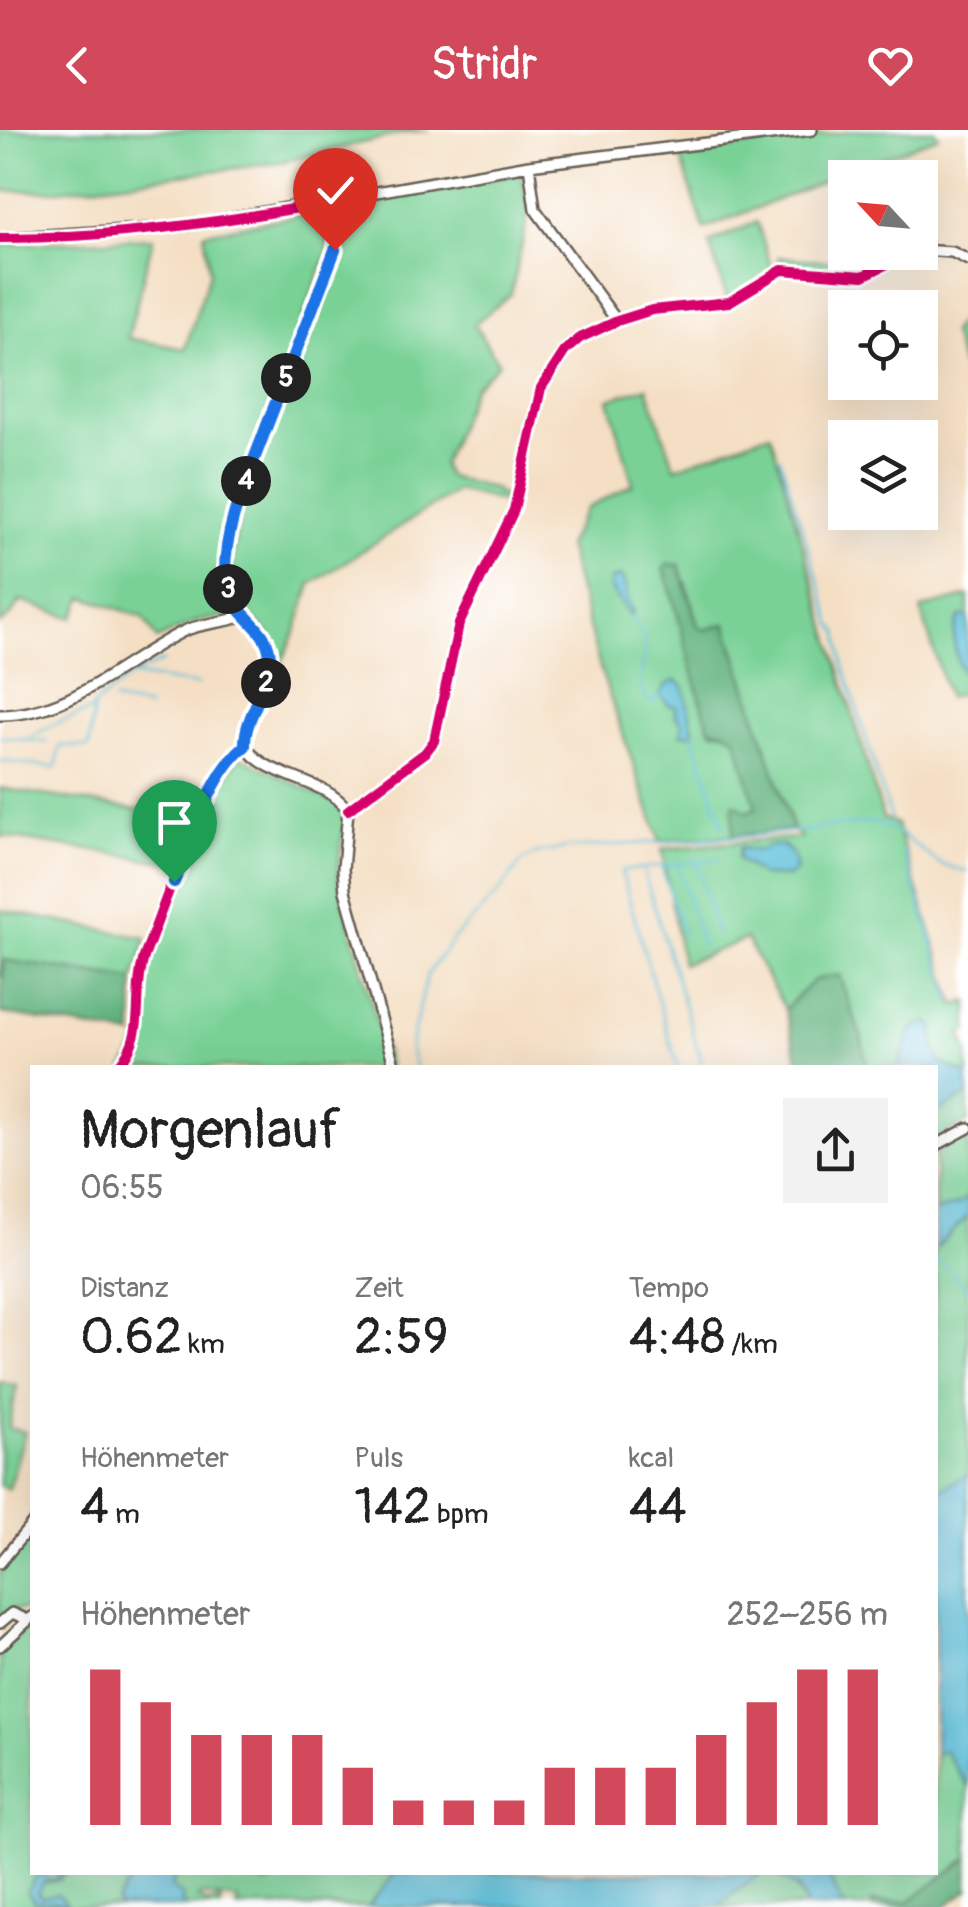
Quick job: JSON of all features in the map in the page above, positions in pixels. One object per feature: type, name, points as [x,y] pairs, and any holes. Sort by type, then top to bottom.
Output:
[{"type":"street","points":[[0,238],[164,229],[529,165],[812,130]]},
{"type":"street","points":[[529,165],[535,209],[617,320]]},
{"type":"street","points":[[118,1065],[130,1050],[137,1031],[139,972],[144,957],[204,806],[245,746],[248,726],[270,665],[266,638],[242,616],[226,582],[231,528],[335,250],[332,202]]},
{"type":"street","points":[[938,251],[952,252],[968,260]]},
{"type":"street","points":[[348,810],[425,754],[434,740],[459,624],[514,510],[541,388],[566,351],[580,338],[617,320],[652,310],[729,302],[782,270],[864,276],[876,270]]},
{"type":"street","points":[[0,715],[24,714],[67,700],[187,629],[242,616]]},
{"type":"street","points":[[245,746],[258,759],[334,795],[348,810],[345,890],[394,1065]]},
{"type":"street","points":[[938,1144],[968,1128]]},
{"type":"street","points":[[0,1563],[30,1526]]},
{"type":"street","points":[[0,1624],[12,1613],[30,1618]]},
{"type":"street","points":[[0,1646],[30,1618]]},
{"type":"green space","points":[[0,130],[429,130],[277,163],[51,191],[0,191]]},
{"type":"green space","points":[[862,130],[935,130],[938,136],[878,160],[828,160],[828,180],[704,229],[679,153]]},
{"type":"green space","points":[[521,173],[529,211],[511,294],[474,324],[499,364],[474,387],[442,465],[448,477],[496,489],[497,493],[513,498],[512,504],[457,490],[311,584],[296,631],[254,722],[275,667],[271,637],[245,610],[232,589],[232,552],[242,507],[341,250],[340,207]]},
{"type":"green space","points":[[326,210],[329,248],[233,504],[222,551],[227,616],[197,621],[157,640],[143,617],[84,597],[73,618],[20,601],[0,624],[0,245],[153,238],[128,338],[185,349],[210,272],[204,233]]},
{"type":"green space","points":[[757,222],[773,272],[727,299],[709,243]]},
{"type":"green space","points":[[778,257],[828,261],[828,270],[869,270],[863,273],[781,269]]},
{"type":"green space","points":[[968,312],[968,385],[951,332]]},
{"type":"green space","points":[[647,387],[675,468],[770,433],[883,818],[896,824],[955,1005],[968,1001],[968,1031],[961,1033],[968,1054],[968,1075],[940,1063],[933,1025],[913,1028],[899,1065],[867,1065],[861,1036],[814,980],[785,1009],[746,939],[682,964],[662,849],[801,837],[793,830],[726,624],[703,630],[698,626],[686,582],[664,569],[713,731],[726,731],[736,738],[757,809],[735,823],[733,836],[660,841],[600,668],[567,546],[586,509],[633,484],[609,399]],"holes":[[[784,845],[793,855],[795,870],[738,859],[740,848],[760,851]]]},
{"type":"green space","points":[[668,564],[679,565],[698,626],[704,630],[726,624],[793,830],[733,836],[733,805],[747,812],[756,808],[736,738],[726,731],[710,729],[664,568]]},
{"type":"green space","points":[[968,596],[968,618],[960,617],[955,635],[968,691],[948,698],[921,609]]},
{"type":"green space","points":[[239,756],[337,804],[345,818],[338,869],[341,891],[388,1065],[126,1065],[139,1036],[151,948],[190,850]]},
{"type":"green space","points":[[0,788],[195,819],[177,864],[0,836]]},
{"type":"green space","points":[[0,910],[147,938],[134,980],[4,960],[0,978]]},
{"type":"green space","points":[[4,960],[134,980],[133,1036],[0,1013]]},
{"type":"green space","points":[[839,975],[861,1036],[867,1065],[799,1065],[785,1009],[814,980]]},
{"type":"green space","points":[[968,1095],[968,1122],[938,1137],[938,1111]]},
{"type":"green space","points":[[968,1135],[968,1197],[938,1211],[938,1151]]},
{"type":"green space","points":[[968,1216],[968,1474],[938,1491],[938,1246]]},
{"type":"green space","points":[[0,1382],[17,1386],[9,1428],[25,1432],[9,1489],[0,1486]]},
{"type":"green space","points":[[30,1533],[30,1610],[13,1609],[0,1617],[0,1572]]},
{"type":"green space","points":[[30,1626],[30,1875],[38,1875],[35,1902],[55,1902],[62,1907],[0,1907],[0,1650]]},
{"type":"green space","points":[[944,1749],[968,1787],[968,1858],[910,1901],[844,1907],[828,1875],[938,1875],[938,1753]]},
{"type":"green space","points":[[968,1858],[968,1890],[944,1907],[875,1907],[871,1902],[910,1901]]},
{"type":"green space","points":[[63,1875],[145,1875],[120,1907],[69,1907],[57,1895],[41,1897],[38,1893],[43,1883],[60,1880]]},
{"type":"green space","points":[[175,1875],[235,1875],[267,1884],[273,1879],[265,1875],[394,1875],[367,1907],[237,1907],[238,1900],[201,1895],[196,1899],[199,1897],[207,1904],[220,1899],[221,1907],[185,1906],[171,1888]]},
{"type":"green space","points":[[757,1875],[777,1875],[790,1882],[807,1907],[716,1907]]},
{"type":"water","points":[[621,576],[633,611],[631,617],[610,588],[610,580]]},
{"type":"water","points":[[966,616],[968,682],[954,641],[956,624]]},
{"type":"water","points":[[676,680],[684,687],[694,734],[681,734],[683,723],[676,716],[676,706],[669,705],[660,695],[665,686]]},
{"type":"water","points":[[783,845],[793,855],[796,870],[788,877],[762,876],[738,859],[740,848],[760,851],[767,846]]},
{"type":"water","points":[[928,1021],[933,1025],[940,1063],[968,1075],[968,1095],[938,1111],[938,1065],[899,1065],[913,1028]]},
{"type":"water","points":[[968,1197],[968,1216],[938,1246],[938,1211]]},
{"type":"water","points":[[968,1474],[968,1787],[944,1750],[938,1753],[938,1491]]},
{"type":"water","points":[[37,1875],[52,1881],[63,1875],[60,1880],[43,1883],[37,1893],[41,1897],[57,1894],[69,1907],[35,1902],[27,1891]]},
{"type":"water","points":[[146,1875],[175,1875],[171,1888],[183,1896],[181,1902],[187,1907],[120,1907],[116,1902],[132,1877],[143,1880]]},
{"type":"water","points":[[394,1875],[758,1875],[716,1907],[367,1907]]},
{"type":"water","points":[[777,1875],[828,1875],[844,1907],[807,1907],[799,1888]]},
{"type":"waterway","points":[[780,457],[832,624],[839,633],[843,663],[891,820]]},
{"type":"waterway","points":[[631,617],[645,643],[642,692],[653,702],[663,694]]},
{"type":"waterway","points":[[0,761],[56,768],[60,746],[89,747],[94,705],[132,675],[163,661]]},
{"type":"waterway","points":[[135,676],[198,685]]},
{"type":"waterway","points":[[114,701],[148,707]]},
{"type":"waterway","points":[[25,741],[52,725],[92,710]]},
{"type":"waterway","points":[[693,734],[723,827]]},
{"type":"waterway","points":[[0,737],[47,742]]},
{"type":"waterway","points":[[415,1065],[410,1048],[427,975],[521,862],[538,853],[874,822],[898,832],[940,864],[968,872]]},
{"type":"waterway","points":[[903,850],[951,999]]},
{"type":"waterway","points":[[677,1065],[621,871],[719,859]]},
{"type":"waterway","points":[[697,864],[717,934]]},
{"type":"waterway","points":[[678,866],[702,946]]},
{"type":"waterway","points":[[643,869],[702,1063]]},
{"type":"waterway","points":[[662,869],[683,934]]},
{"type":"waterway","points":[[938,1263],[952,1271],[968,1292]]},
{"type":"cycle path","points":[[0,238],[167,228],[332,202],[335,250],[245,481],[226,556],[228,589],[240,611],[263,636],[268,647],[269,670],[245,746],[216,785],[174,876],[140,972],[133,1041],[119,1065]]},
{"type":"cycle path","points":[[348,810],[425,753],[434,741],[459,624],[514,510],[541,388],[565,351],[580,338],[652,310],[729,302],[782,270],[863,276],[875,270]]},
{"type":"route","points":[[174,882],[204,806],[245,746],[248,726],[266,684],[270,648],[260,630],[242,616],[229,593],[227,551],[237,505],[335,250]]}]
